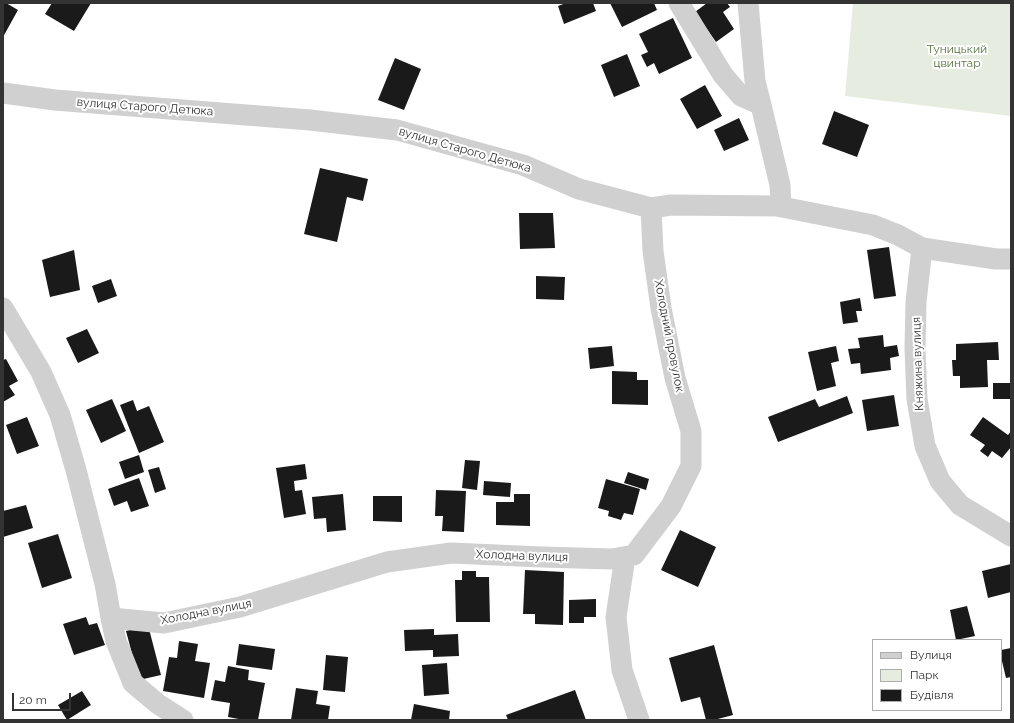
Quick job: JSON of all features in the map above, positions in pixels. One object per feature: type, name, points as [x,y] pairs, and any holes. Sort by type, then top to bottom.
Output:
[{"type":"street","points":[[679,3],[723,75],[740,96],[761,105]]},
{"type":"street","points":[[748,3],[755,81],[780,185],[781,206]]},
{"type":"street","name":"вулиця Старого Детюка","points":[[3,93],[55,100],[310,120],[397,130],[523,165],[580,189],[651,208],[671,205],[781,206],[873,225],[898,235],[922,248],[996,259],[1011,259]]},
{"type":"street","name":"Холодний провулок","points":[[625,557],[634,555],[671,506],[691,466],[691,431],[675,378],[661,308],[653,251],[651,208]]},
{"type":"street","name":"Княжина вулиця","points":[[922,248],[916,302],[915,349],[917,399],[924,446],[940,481],[960,505],[1011,536]]},
{"type":"street","points":[[3,308],[41,372],[60,415],[105,584],[116,641],[133,683],[158,704],[183,720]]},
{"type":"street","name":"Холодна вулиця","points":[[111,618],[164,623],[240,607],[387,562],[451,553],[542,558],[612,559],[625,557]]},
{"type":"street","points":[[625,557],[616,617],[622,670],[639,720]]},
{"type":"green space","name":"Туницький цвинтар","points":[[853,3],[1011,3],[1011,116],[845,96]]},
{"type":"building","points":[[3,3],[6,3],[18,10],[3,37]]},
{"type":"building","points":[[52,3],[91,3],[74,31],[45,14]]},
{"type":"building","points":[[566,3],[593,3],[596,11],[564,24],[558,6]]},
{"type":"building","points":[[610,3],[654,3],[657,10],[622,27]]},
{"type":"building","points":[[707,3],[727,3],[730,7],[723,12],[734,29],[716,42],[695,12]]},
{"type":"building","points":[[673,18],[692,58],[659,74],[654,63],[647,67],[641,55],[648,52],[639,34]]},
{"type":"building","points":[[627,54],[640,86],[614,97],[601,65]]},
{"type":"building","points":[[395,58],[421,69],[404,110],[378,100]]},
{"type":"building","points":[[705,85],[722,116],[697,129],[680,99]]},
{"type":"building","points":[[834,111],[869,125],[857,157],[822,144]]},
{"type":"building","points":[[739,118],[749,140],[724,151],[714,130]]},
{"type":"building","points":[[320,168],[368,179],[363,201],[347,197],[337,242],[304,234]]},
{"type":"building","points":[[519,213],[553,213],[555,248],[520,249]]},
{"type":"building","points":[[889,247],[896,296],[874,299],[867,250]]},
{"type":"building","points":[[74,250],[80,290],[50,297],[42,260]]},
{"type":"building","points":[[536,276],[565,277],[564,300],[536,299]]},
{"type":"building","points":[[111,279],[117,296],[98,303],[92,286]]},
{"type":"building","points":[[860,298],[862,311],[856,311],[858,322],[843,324],[840,302]]},
{"type":"building","points":[[87,329],[99,353],[78,363],[66,338]]},
{"type":"building","points":[[883,335],[884,347],[897,345],[899,356],[890,358],[891,370],[861,374],[860,363],[851,364],[848,349],[860,348],[858,338]]},
{"type":"building","points":[[998,342],[999,360],[987,360],[988,387],[960,388],[960,376],[953,376],[952,360],[956,360],[956,344]]},
{"type":"building","points":[[612,346],[614,366],[590,369],[588,348]]},
{"type":"building","points":[[836,346],[839,361],[831,363],[836,386],[817,391],[808,352]]},
{"type":"building","points":[[6,359],[18,381],[9,386],[15,395],[3,402],[3,360]]},
{"type":"building","points":[[612,371],[637,372],[637,380],[648,380],[648,405],[612,404]]},
{"type":"building","points":[[993,383],[1011,383],[1011,399],[993,399]]},
{"type":"building","points":[[894,395],[899,426],[867,431],[862,400]]},
{"type":"building","points":[[847,396],[853,413],[778,442],[768,417],[815,399],[819,407]]},
{"type":"building","points":[[112,399],[126,431],[101,443],[86,410]]},
{"type":"building","points":[[133,400],[137,411],[149,406],[164,442],[139,453],[120,405]]},
{"type":"building","points":[[27,417],[39,446],[17,454],[6,425]]},
{"type":"building","points":[[983,417],[1008,435],[1011,431],[1011,447],[1002,458],[992,451],[988,457],[980,451],[985,445],[970,435]]},
{"type":"building","points":[[139,455],[144,472],[125,479],[119,462]]},
{"type":"building","points":[[465,460],[480,461],[477,490],[462,488]]},
{"type":"building","points":[[305,464],[307,479],[294,481],[295,491],[302,490],[306,514],[284,518],[276,468]]},
{"type":"building","points":[[159,467],[166,489],[155,493],[148,470]]},
{"type":"building","points":[[628,472],[649,479],[646,490],[624,483]]},
{"type":"building","points":[[139,478],[149,506],[131,512],[127,501],[114,506],[108,489]]},
{"type":"building","points":[[606,479],[640,489],[633,515],[624,513],[621,520],[608,516],[609,511],[598,508]]},
{"type":"building","points":[[484,481],[511,483],[510,497],[483,495]]},
{"type":"building","points":[[436,490],[466,491],[464,532],[442,531],[443,516],[435,516]]},
{"type":"building","points":[[343,494],[346,530],[327,532],[326,518],[314,519],[312,497]]},
{"type":"building","points":[[514,494],[530,494],[530,526],[496,525],[496,502],[514,502]]},
{"type":"building","points":[[373,496],[402,496],[402,522],[373,521]]},
{"type":"building","points":[[26,505],[33,528],[3,537],[3,511]]},
{"type":"building","points":[[680,530],[716,547],[698,587],[661,570]]},
{"type":"building","points":[[58,534],[72,578],[42,588],[28,543]]},
{"type":"building","points":[[1011,564],[1011,592],[988,598],[982,571]]},
{"type":"building","points":[[525,570],[564,572],[563,625],[535,624],[535,614],[523,614]]},
{"type":"building","points":[[462,571],[476,571],[476,577],[489,577],[490,622],[456,622],[455,580],[462,580]]},
{"type":"building","points":[[596,599],[596,617],[584,617],[584,623],[569,623],[569,600]]},
{"type":"building","points":[[967,606],[975,636],[956,639],[950,610]]},
{"type":"building","points":[[86,617],[89,625],[97,623],[105,645],[74,655],[63,624]]},
{"type":"building","points":[[148,625],[161,675],[139,680],[126,631]]},
{"type":"building","points":[[434,629],[434,635],[458,634],[459,656],[433,657],[433,650],[405,651],[404,630]]},
{"type":"building","points":[[179,641],[198,644],[195,661],[210,663],[204,698],[163,691],[169,657],[177,658]]},
{"type":"building","points":[[239,644],[275,649],[272,670],[236,665]]},
{"type":"building","points":[[714,645],[733,715],[714,720],[706,720],[700,697],[681,702],[669,658]]},
{"type":"building","points":[[1011,648],[1011,677],[1006,678],[1002,661],[1002,650]]},
{"type":"building","points":[[326,655],[348,657],[345,692],[323,690]]},
{"type":"building","points":[[447,663],[449,694],[424,696],[422,665]]},
{"type":"building","points":[[228,666],[249,670],[248,680],[265,683],[258,720],[244,720],[228,717],[230,703],[211,700],[215,680],[225,682]]},
{"type":"building","points":[[296,688],[318,691],[316,704],[330,706],[328,720],[291,720]]},
{"type":"building","points":[[575,690],[586,720],[508,720],[506,715]]},
{"type":"building","points":[[82,691],[91,705],[67,720],[58,705]]},
{"type":"building","points":[[414,704],[450,711],[449,720],[411,720]]}]
